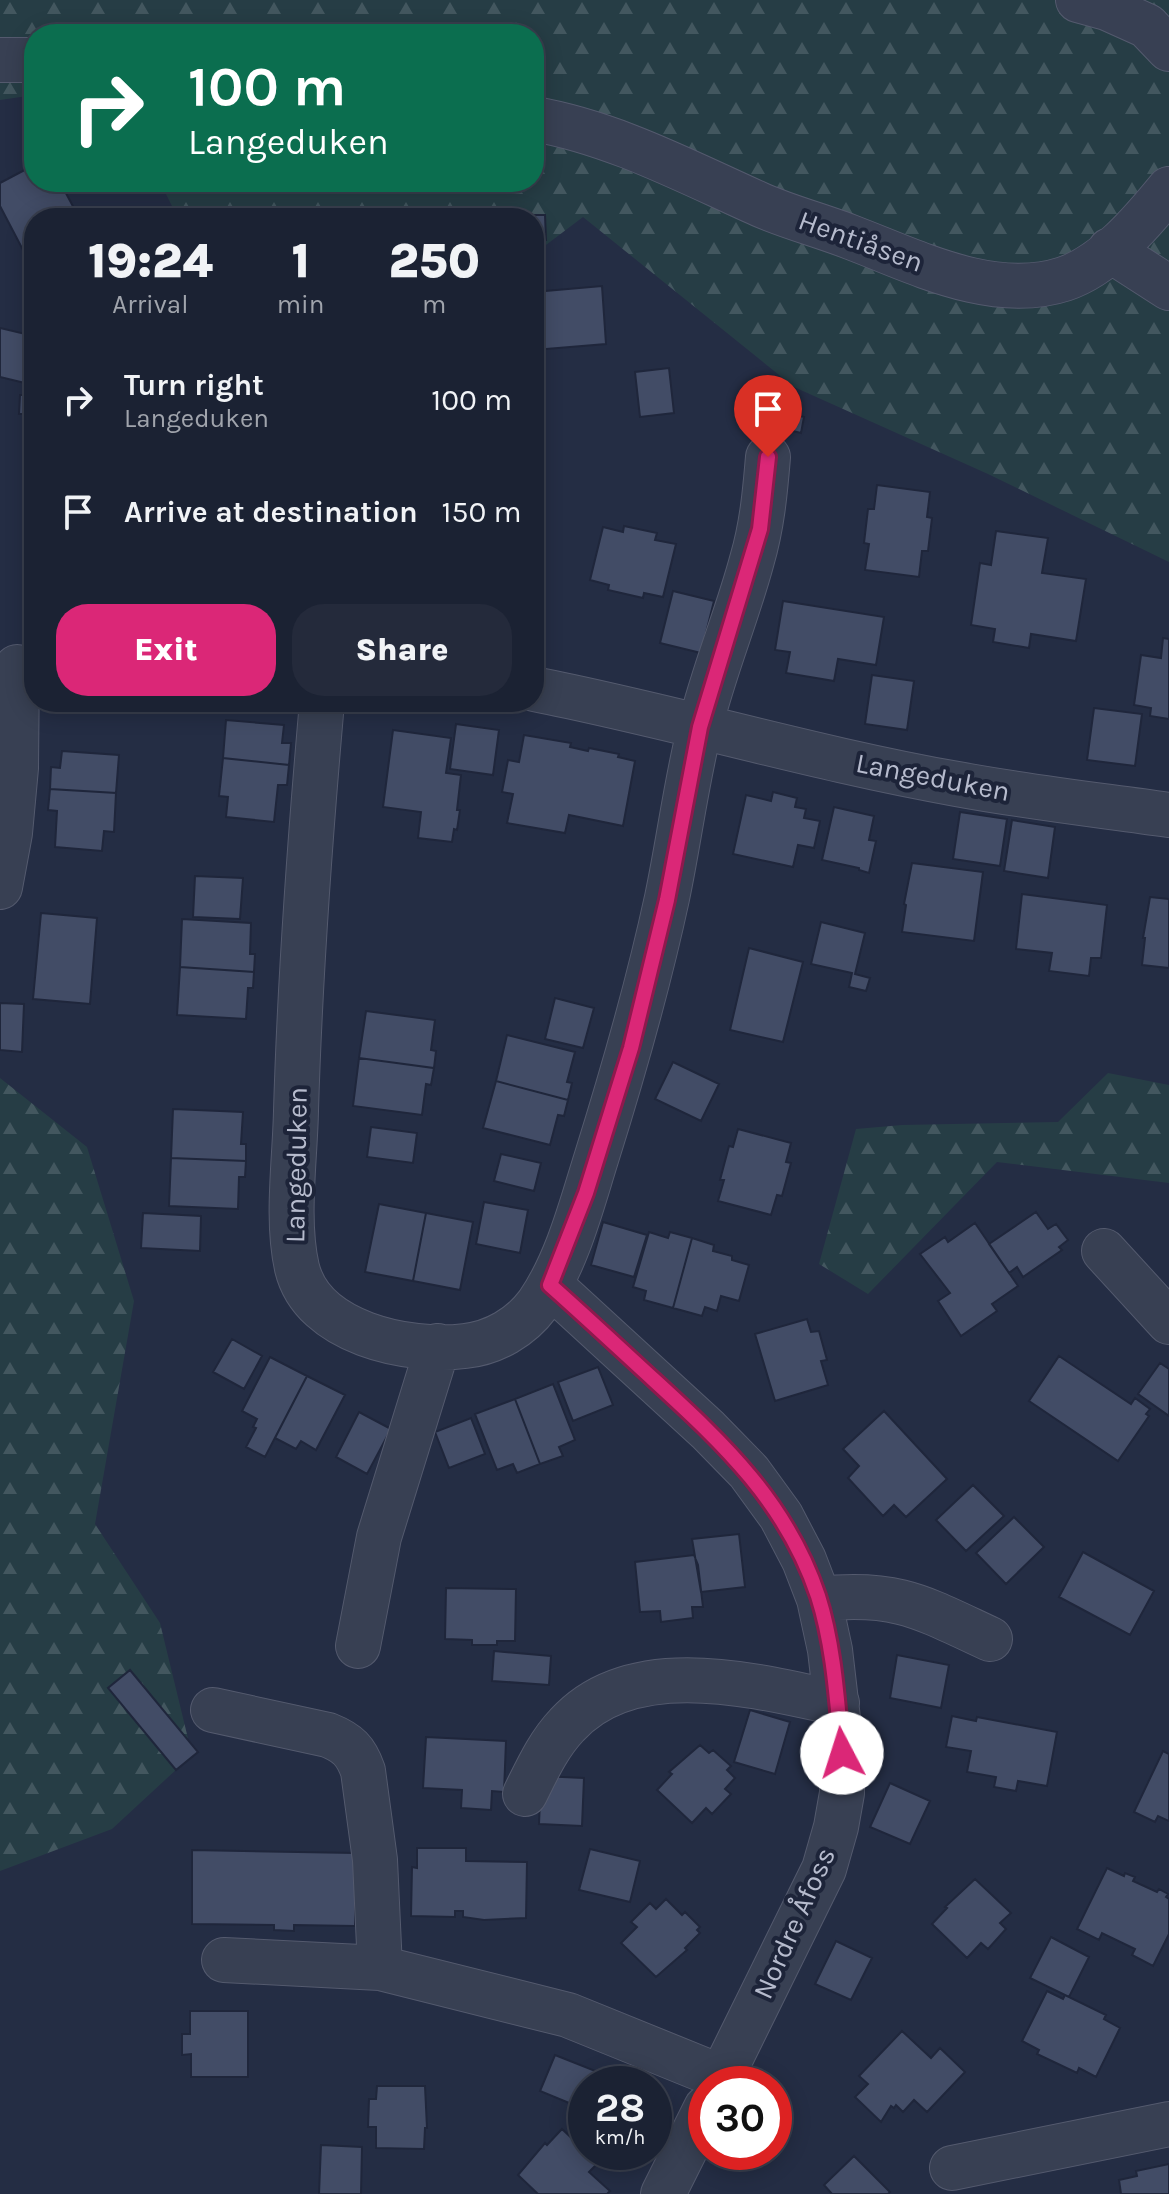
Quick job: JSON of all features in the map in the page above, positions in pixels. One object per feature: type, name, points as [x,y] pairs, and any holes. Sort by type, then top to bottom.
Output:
[{"type":"street","points":[[1078,0],[1107,8],[1147,26],[1169,49]]},
{"type":"street","points":[[0,60],[24,60]]},
{"type":"street","name":"Hentiåsen","points":[[544,121],[631,146],[766,207],[968,279],[1010,285],[1045,284],[1075,274],[1100,259],[1169,189]]},
{"type":"street","points":[[1110,250],[1169,288]]},
{"type":"street","name":"Langeduken","points":[[321,712],[299,1041],[293,1186],[294,1252],[298,1272],[308,1293],[323,1311],[346,1327],[385,1340],[467,1346],[494,1338],[518,1326],[536,1307],[550,1285],[586,1193],[631,1048],[667,900],[700,727],[752,563],[765,498],[768,457]]},
{"type":"street","points":[[0,887],[10,833],[16,768],[17,666]]},
{"type":"street","name":"Langeduken","points":[[544,691],[957,784],[1169,815]]},
{"type":"street","points":[[1104,1251],[1169,1322]]},
{"type":"street","name":"Nordre Åfoss","points":[[550,1285],[708,1430],[749,1472],[781,1516],[804,1560],[819,1599],[830,1650],[842,1753],[842,1793],[836,1827],[824,1869],[727,2066]]},
{"type":"street","points":[[358,1646],[379,1537],[438,1346]]},
{"type":"street","points":[[819,1599],[856,1595],[912,1603],[990,1639]]},
{"type":"street","points":[[525,1794],[547,1751],[567,1724],[593,1702],[644,1682],[709,1682],[792,1693],[837,1703]]},
{"type":"street","points":[[213,1710],[328,1735],[345,1742],[357,1753],[363,1771],[375,1860],[380,1968]]},
{"type":"street","points":[[224,1960],[380,1968],[568,2015],[688,2076]]},
{"type":"street","points":[[952,2168],[1169,2124]]},
{"type":"street","name":"Nordre Åfoss","points":[[663,2194],[688,2144]]},
{"type":"green space","points":[[0,0],[1169,0],[1169,562],[988,474],[794,387],[583,217],[544,246],[544,208],[173,208],[165,192],[544,192],[544,24],[24,24],[24,96],[0,100]]},
{"type":"green space","points":[[1108,1073],[1169,1085],[1169,1183],[997,1162],[868,1294],[819,1264],[856,1129],[902,1125],[1058,1122]]},
{"type":"green space","points":[[0,1078],[87,1147],[134,1301],[95,1524],[160,1623],[192,1755],[112,1829],[0,1871]]},
{"type":"building","points":[[24,170],[24,192],[65,192],[74,208],[24,208],[24,252],[0,206],[0,183]]},
{"type":"building","points":[[602,286],[606,344],[544,349],[544,291]]},
{"type":"building","points":[[0,328],[24,334],[24,383],[0,377]]},
{"type":"building","points":[[669,368],[674,413],[640,417],[635,372]]},
{"type":"building","points":[[20,395],[24,395],[24,414],[19,414]]},
{"type":"building","points":[[788,413],[804,417],[801,433],[784,429]]},
{"type":"building","points":[[877,485],[930,492],[927,517],[932,518],[928,551],[922,551],[919,577],[865,570],[869,544],[864,543],[868,509],[874,509]]},
{"type":"building","points":[[624,526],[657,533],[655,540],[676,544],[663,597],[644,593],[643,598],[608,590],[609,585],[590,580],[603,527],[623,532]]},
{"type":"building","points":[[996,531],[1048,538],[1042,573],[1086,579],[1076,641],[1031,634],[1029,648],[993,642],[995,629],[971,625],[980,563],[991,565]]},
{"type":"building","points":[[673,591],[714,601],[701,653],[660,643]]},
{"type":"building","points":[[783,601],[884,617],[876,665],[838,659],[834,681],[786,673],[790,652],[775,650]]},
{"type":"building","points":[[1163,638],[1169,639],[1169,719],[1150,716],[1151,708],[1134,705],[1141,655],[1161,658]]},
{"type":"building","points":[[872,675],[914,681],[907,730],[865,724]]},
{"type":"building","points":[[1094,708],[1142,714],[1135,766],[1087,760]]},
{"type":"building","points":[[226,720],[284,725],[282,743],[291,743],[289,765],[223,758]]},
{"type":"building","points":[[456,724],[499,730],[493,775],[450,769]]},
{"type":"building","points":[[393,730],[451,738],[446,773],[461,775],[457,810],[460,810],[452,842],[418,838],[421,812],[383,807]]},
{"type":"building","points":[[524,735],[571,743],[570,747],[588,751],[589,748],[619,754],[618,757],[635,761],[623,826],[569,815],[565,833],[507,823],[513,794],[502,792],[508,760],[519,762]]},
{"type":"building","points":[[62,751],[119,755],[116,793],[50,789],[51,767],[60,768]]},
{"type":"building","points":[[223,758],[289,765],[287,785],[278,785],[274,822],[226,817],[228,797],[219,796]]},
{"type":"building","points":[[50,789],[116,793],[114,832],[104,831],[102,851],[55,847],[57,811],[48,810]]},
{"type":"building","points":[[773,792],[797,798],[795,807],[806,809],[804,818],[820,821],[814,848],[798,845],[793,867],[733,854],[746,795],[771,801]]},
{"type":"building","points":[[834,807],[874,816],[869,840],[876,841],[869,873],[822,860]]},
{"type":"building","points":[[960,812],[1007,819],[1000,866],[953,859]]},
{"type":"building","points":[[1012,820],[1055,827],[1048,878],[1004,871]]},
{"type":"building","points":[[912,863],[983,872],[974,941],[902,932]]},
{"type":"building","points":[[195,876],[243,878],[240,919],[193,917]]},
{"type":"building","points":[[1022,894],[1107,905],[1101,958],[1091,958],[1089,976],[1049,971],[1052,953],[1016,949]]},
{"type":"building","points":[[1150,897],[1169,899],[1169,968],[1142,965]]},
{"type":"building","points":[[41,913],[97,918],[90,1004],[33,999]]},
{"type":"building","points":[[182,919],[251,923],[250,954],[255,954],[254,972],[180,967]]},
{"type":"building","points":[[821,922],[865,933],[855,974],[870,978],[866,991],[849,987],[852,973],[811,964]]},
{"type":"building","points":[[749,948],[803,962],[783,1042],[730,1030]]},
{"type":"building","points":[[180,967],[254,972],[253,988],[248,988],[246,1019],[177,1015]]},
{"type":"building","points":[[555,998],[594,1008],[583,1048],[545,1039]]},
{"type":"building","points":[[0,1003],[24,1004],[22,1052],[0,1050]]},
{"type":"building","points":[[366,1011],[435,1020],[431,1050],[436,1051],[434,1068],[359,1058]]},
{"type":"building","points":[[507,1035],[575,1052],[567,1082],[572,1083],[568,1100],[496,1081]]},
{"type":"building","points":[[359,1058],[434,1068],[431,1085],[426,1084],[422,1115],[353,1106]]},
{"type":"building","points":[[673,1062],[719,1084],[701,1121],[655,1099]]},
{"type":"building","points":[[496,1081],[568,1100],[564,1116],[558,1115],[550,1145],[483,1128]]},
{"type":"building","points":[[173,1109],[243,1112],[241,1144],[246,1144],[246,1161],[171,1158]]},
{"type":"building","points":[[371,1127],[417,1133],[413,1163],[367,1157]]},
{"type":"building","points":[[738,1129],[791,1143],[786,1162],[791,1163],[782,1196],[777,1195],[771,1215],[718,1201],[729,1146],[733,1147]]},
{"type":"building","points":[[501,1154],[541,1163],[534,1191],[494,1181]]},
{"type":"building","points":[[171,1158],[246,1161],[245,1177],[239,1177],[238,1209],[169,1206]]},
{"type":"building","points":[[484,1202],[528,1210],[520,1253],[476,1244]]},
{"type":"building","points":[[379,1204],[426,1213],[413,1281],[365,1272]]},
{"type":"building","points":[[1036,1212],[1048,1229],[1056,1224],[1068,1240],[1059,1247],[1062,1250],[1023,1277],[1017,1267],[1009,1273],[989,1244]]},
{"type":"building","points":[[143,1213],[201,1216],[200,1251],[141,1248]]},
{"type":"building","points":[[426,1213],[473,1222],[460,1290],[413,1281]]},
{"type":"building","points":[[603,1222],[647,1235],[634,1277],[591,1265]]},
{"type":"building","points":[[975,1223],[1018,1286],[992,1304],[997,1311],[961,1336],[938,1301],[950,1293],[920,1254],[945,1237],[948,1242]]},
{"type":"building","points":[[649,1232],[668,1238],[670,1232],[692,1238],[673,1308],[644,1300],[646,1291],[633,1287]]},
{"type":"building","points":[[692,1238],[714,1245],[713,1251],[749,1265],[739,1301],[721,1296],[717,1311],[705,1307],[702,1316],[673,1308]]},
{"type":"building","points":[[807,1319],[811,1332],[819,1331],[827,1360],[821,1361],[828,1385],[775,1401],[755,1334]]},
{"type":"building","points":[[232,1339],[262,1356],[244,1389],[213,1372]]},
{"type":"building","points":[[1059,1356],[1131,1404],[1135,1398],[1150,1409],[1146,1414],[1149,1416],[1118,1461],[1029,1401]]},
{"type":"building","points":[[270,1357],[307,1376],[265,1457],[246,1447],[257,1419],[242,1411]]},
{"type":"building","points":[[1160,1363],[1169,1369],[1169,1416],[1138,1394]]},
{"type":"building","points":[[598,1367],[613,1405],[573,1421],[558,1382]]},
{"type":"building","points":[[307,1376],[345,1395],[316,1450],[301,1441],[296,1449],[275,1438]]},
{"type":"building","points":[[553,1384],[575,1440],[559,1447],[563,1456],[540,1464],[515,1399]]},
{"type":"building","points":[[515,1399],[540,1464],[517,1473],[513,1464],[497,1470],[475,1414]]},
{"type":"building","points":[[884,1411],[947,1479],[906,1517],[894,1505],[883,1516],[848,1478],[859,1466],[843,1449]]},
{"type":"building","points":[[359,1412],[391,1429],[367,1474],[336,1457]]},
{"type":"building","points":[[471,1418],[485,1454],[449,1468],[435,1432]]},
{"type":"building","points":[[973,1485],[1004,1516],[966,1551],[936,1520]]},
{"type":"building","points":[[1014,1517],[1044,1547],[1006,1584],[976,1553]]},
{"type":"building","points":[[739,1534],[745,1587],[701,1592],[692,1539]]},
{"type":"building","points":[[1083,1552],[1154,1591],[1130,1635],[1059,1597]]},
{"type":"building","points":[[694,1555],[703,1607],[692,1607],[693,1618],[661,1622],[660,1611],[640,1612],[635,1562]]},
{"type":"building","points":[[446,1588],[516,1589],[515,1641],[472,1645],[472,1640],[445,1639]]},
{"type":"building","points":[[494,1651],[551,1656],[549,1685],[492,1681]]},
{"type":"building","points":[[897,1655],[949,1665],[941,1708],[890,1698]]},
{"type":"building","points":[[130,1670],[198,1752],[176,1770],[108,1688]]},
{"type":"building","points":[[750,1710],[790,1722],[775,1774],[734,1762]]},
{"type":"building","points":[[952,1716],[976,1721],[977,1717],[1057,1732],[1047,1786],[1018,1781],[1016,1791],[994,1787],[996,1777],[967,1772],[971,1751],[946,1747]]},
{"type":"building","points":[[426,1737],[506,1741],[504,1792],[492,1791],[491,1810],[461,1808],[462,1790],[423,1788]]},
{"type":"building","points":[[700,1745],[709,1753],[713,1750],[731,1766],[727,1770],[735,1778],[725,1789],[731,1794],[712,1814],[706,1808],[692,1823],[657,1790],[672,1774],[669,1772]]},
{"type":"building","points":[[1163,1751],[1169,1754],[1169,1821],[1158,1816],[1155,1822],[1134,1812]]},
{"type":"building","points":[[541,1776],[584,1778],[582,1826],[539,1824]]},
{"type":"building","points":[[890,1783],[930,1801],[910,1844],[870,1827]]},
{"type":"building","points":[[417,1848],[466,1848],[466,1861],[527,1862],[526,1918],[484,1920],[463,1917],[463,1911],[455,1911],[455,1917],[411,1916],[412,1867],[417,1868]]},
{"type":"building","points":[[590,1849],[640,1861],[630,1902],[579,1890]]},
{"type":"building","points":[[192,1850],[356,1853],[355,1926],[294,1925],[294,1931],[274,1930],[274,1925],[192,1924]]},
{"type":"building","points":[[1107,1868],[1124,1876],[1125,1873],[1135,1877],[1133,1881],[1168,1894],[1169,1934],[1153,1966],[1132,1955],[1135,1949],[1102,1933],[1099,1940],[1077,1929]]},
{"type":"building","points":[[975,1879],[1011,1913],[1000,1923],[1006,1929],[988,1949],[981,1943],[967,1958],[932,1924]]},
{"type":"building","points":[[666,1899],[700,1927],[697,1930],[700,1933],[685,1948],[687,1950],[656,1977],[621,1943],[637,1927],[631,1922],[650,1903],[656,1909]]},
{"type":"building","points":[[1051,1937],[1089,1957],[1069,1997],[1030,1978]]},
{"type":"building","points":[[836,1941],[872,1958],[851,2000],[815,1984]]},
{"type":"building","points":[[1047,1991],[1063,1999],[1065,1995],[1106,2015],[1104,2019],[1120,2028],[1096,2077],[1079,2068],[1077,2073],[1037,2054],[1039,2050],[1022,2041]]},
{"type":"building","points":[[190,2011],[248,2011],[248,2077],[191,2077],[191,2054],[182,2055],[182,2034],[190,2034]]},
{"type":"building","points":[[902,2031],[931,2058],[940,2048],[965,2072],[927,2112],[914,2100],[903,2112],[896,2105],[894,2108],[891,2106],[881,2122],[855,2097],[868,2084],[859,2076]]},
{"type":"building","points":[[555,2055],[583,2066],[568,2066],[568,2103],[540,2091]]},
{"type":"building","points":[[377,2086],[425,2086],[427,2128],[424,2149],[376,2148],[376,2127],[368,2127],[369,2099],[376,2099]]},
{"type":"building","points":[[562,2129],[568,2135],[568,2170],[591,2170],[589,2172],[610,2191],[607,2194],[538,2194],[518,2175],[545,2143],[547,2145]]},
{"type":"building","points":[[321,2145],[362,2147],[361,2194],[319,2194]]},
{"type":"building","points":[[854,2156],[890,2192],[888,2194],[832,2194],[824,2185]]},
{"type":"building","points":[[1169,2164],[1169,2194],[1121,2194],[1119,2180],[1137,2176],[1136,2171]]},
{"type":"route","points":[[768,457],[760,529],[700,727],[667,900],[631,1048],[586,1193],[550,1285],[708,1430],[749,1472],[781,1516],[804,1560],[819,1599],[830,1650],[842,1753]]}]
